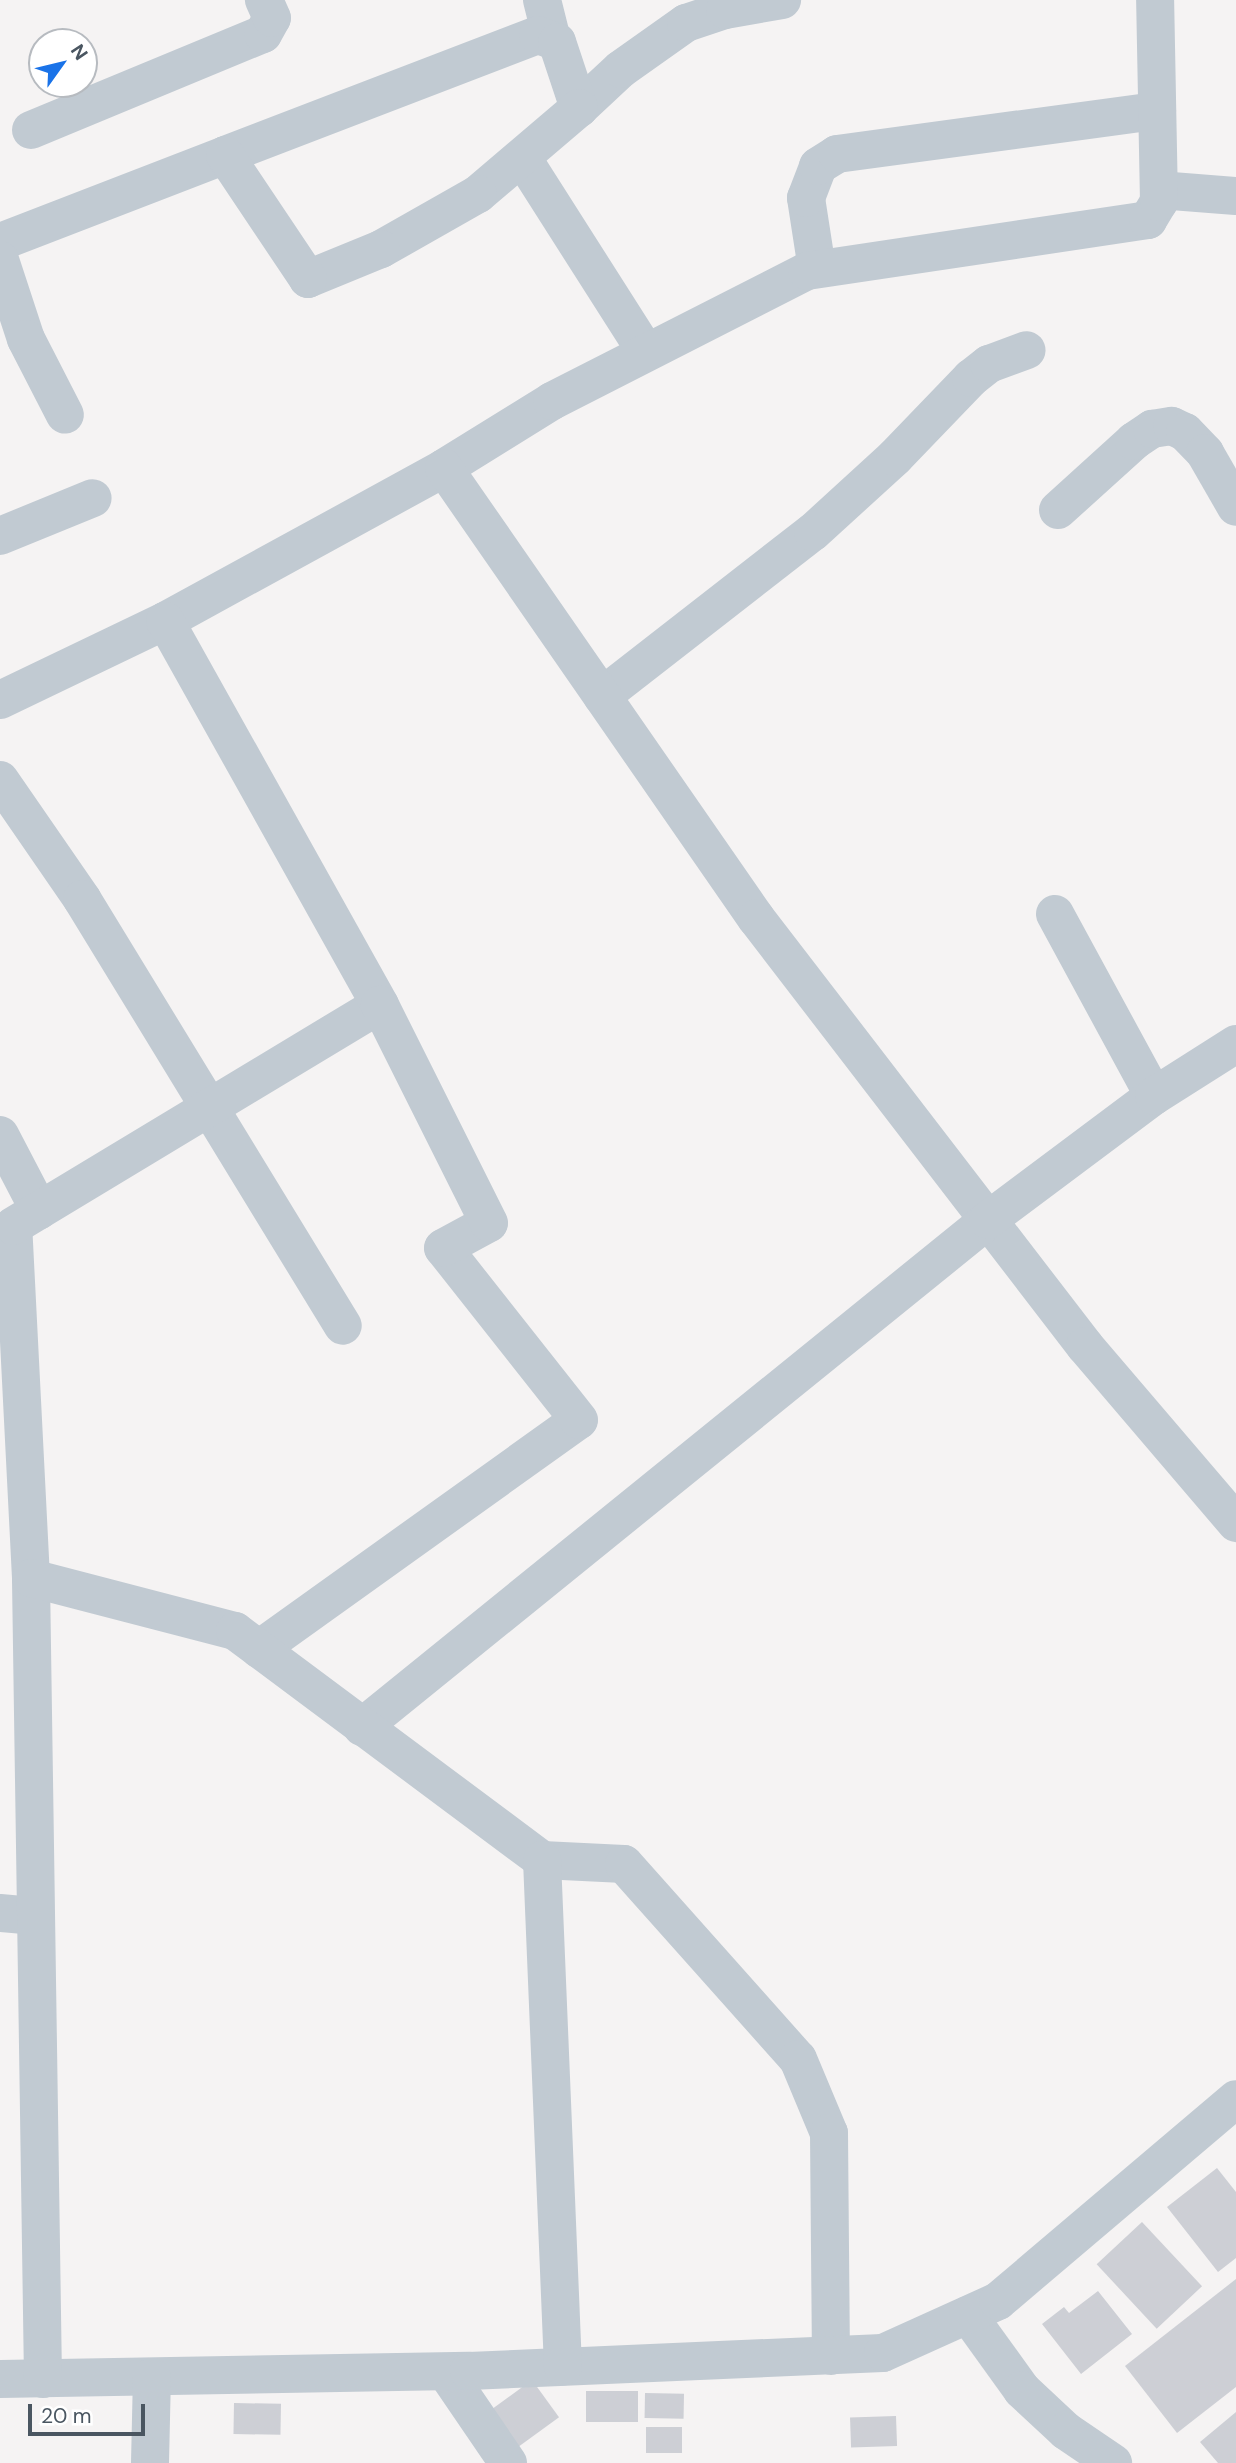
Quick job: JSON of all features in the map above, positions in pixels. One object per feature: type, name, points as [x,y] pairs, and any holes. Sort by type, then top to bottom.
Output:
[{"type":"street","points":[[31,130],[263,34],[272,18],[264,0]]},
{"type":"street","points":[[542,0],[551,37]]},
{"type":"street","points":[[225,155],[308,279],[380,250],[478,194],[523,159],[621,69],[686,23],[725,10],[782,0]]},
{"type":"street","points":[[0,700],[165,621],[444,468],[552,401],[789,278],[817,268],[1141,224],[1156,212],[1159,190],[1155,0]]},
{"type":"street","points":[[0,242],[538,35],[551,37],[557,42],[579,108]]},
{"type":"street","points":[[817,268],[806,198],[818,166],[837,155],[1157,111]]},
{"type":"street","points":[[523,159],[646,352]]},
{"type":"street","points":[[1159,190],[1236,196]]},
{"type":"street","points":[[0,260],[26,339],[65,415]]},
{"type":"street","points":[[602,696],[813,532],[895,457],[971,378],[989,364],[1027,350]]},
{"type":"street","points":[[1058,510],[1134,441],[1152,429],[1172,426],[1185,432],[1205,453],[1236,507]]},
{"type":"street","points":[[444,468],[756,918],[1085,1346],[1236,1523]]},
{"type":"street","points":[[0,536],[93,498]]},
{"type":"street","points":[[165,621],[380,1005],[489,1223],[443,1248],[579,1420],[259,1649]]},
{"type":"street","points":[[0,780],[82,899],[343,1326]]},
{"type":"street","points":[[1055,914],[1154,1096]]},
{"type":"street","points":[[44,2379],[18,1915],[31,1578],[13,1226],[380,1005]]},
{"type":"street","points":[[362,1727],[988,1220],[1154,1096],[1236,1044]]},
{"type":"street","points":[[0,1135],[39,1210]]},
{"type":"street","points":[[31,1578],[235,1631],[541,1860],[624,1864],[798,2059],[829,2133],[831,2356]]},
{"type":"street","points":[[541,1860],[563,2367]]},
{"type":"street","points":[[0,2379],[446,2372],[883,2353],[998,2301],[1236,2099]]},
{"type":"street","points":[[968,2315],[1021,2390],[1066,2431],[1113,2463]]},
{"type":"street","points":[[446,2372],[508,2463]]},
{"type":"street","points":[[149,2463],[152,2377]]},
{"type":"building","points":[[1217,2168],[1236,2192],[1236,2258],[1218,2272],[1167,2207]]},
{"type":"building","points":[[1142,2222],[1202,2286],[1157,2329],[1097,2264]]},
{"type":"building","points":[[1236,2279],[1236,2387],[1177,2433],[1125,2366]]},
{"type":"building","points":[[1098,2291],[1132,2334],[1081,2374],[1042,2324],[1064,2307],[1069,2313]]},
{"type":"building","points":[[532,2380],[559,2417],[515,2449],[488,2412]]},
{"type":"building","points":[[586,2391],[638,2391],[638,2422],[586,2422]]},
{"type":"building","points":[[645,2393],[684,2394],[684,2419],[645,2418]]},
{"type":"building","points":[[234,2403],[281,2404],[280,2435],[233,2434]]},
{"type":"building","points":[[1236,2412],[1236,2463],[1218,2463],[1200,2442]]},
{"type":"building","points":[[896,2416],[897,2446],[851,2448],[850,2418]]},
{"type":"building","points":[[646,2427],[682,2427],[682,2453],[646,2453]]}]
